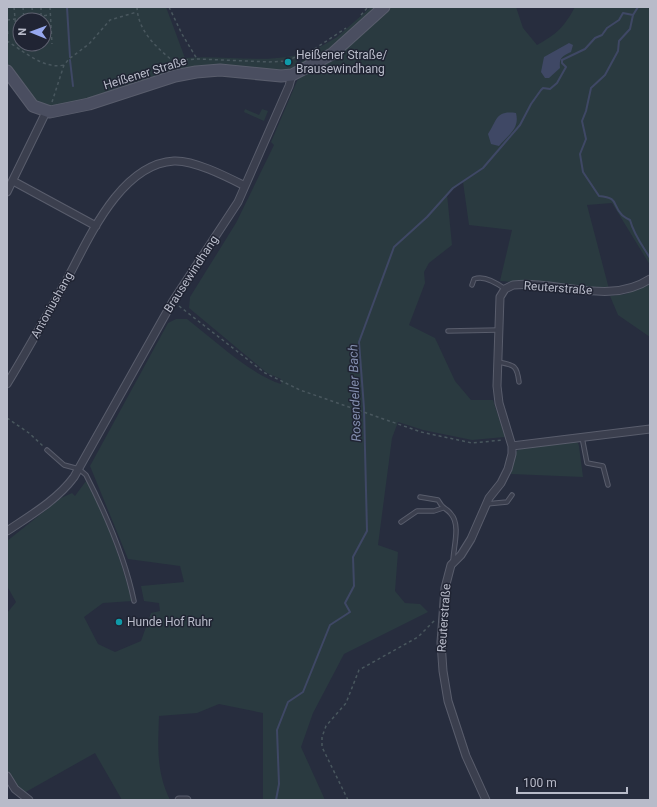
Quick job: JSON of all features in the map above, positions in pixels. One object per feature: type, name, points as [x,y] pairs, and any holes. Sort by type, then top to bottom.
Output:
[{"type":"street","name":"Heißener Straße","points":[[48,112],[89,104],[175,76],[196,72],[220,70],[281,76],[292,75],[337,50],[384,7]]},
{"type":"street","points":[[7,71],[33,106],[48,112],[7,192]]},
{"type":"street","name":"Brausewindhang","points":[[7,531],[67,488],[79,469],[173,301],[228,218],[245,186],[289,86],[292,75]]},
{"type":"street","name":"Antoniushang","points":[[7,384],[96,226],[109,206],[128,184],[147,169],[173,161],[193,164],[245,186]]},
{"type":"street","points":[[13,181],[96,226]]},
{"type":"street","name":"Reuterstraße","points":[[486,800],[468,761],[448,701],[441,657],[443,614],[448,574],[453,562],[461,555],[471,539],[486,504],[508,469],[511,443],[499,403],[497,362],[500,297],[505,288],[519,285],[615,292],[638,286],[650,279]]},
{"type":"street","points":[[511,443],[650,429]]},
{"type":"street","points":[[7,776],[15,788],[27,800]]},
{"type":"street","points":[[179,800],[187,800]]},
{"type":"lane","points":[[472,285],[474,280],[478,278],[498,284],[505,288]]},
{"type":"lane","points":[[448,331],[498,330]]},
{"type":"lane","points":[[497,362],[514,366],[518,370],[519,382]]},
{"type":"lane","points":[[582,437],[587,463],[603,466],[608,485]]},
{"type":"lane","points":[[47,450],[64,465],[79,469],[86,474],[94,489],[131,583],[134,601]]},
{"type":"lane","points":[[486,504],[507,502],[512,495]]},
{"type":"lane","points":[[420,497],[438,500],[443,508],[451,513],[455,521],[453,562]]},
{"type":"lane","points":[[401,522],[417,511],[434,511],[443,508]]},
{"type":"path","points":[[137,7],[137,12],[150,40],[156,48],[173,61],[197,59],[269,62],[286,61],[313,50],[348,26]]},
{"type":"path","points":[[169,7],[182,34],[197,59]]},
{"type":"path","points":[[357,18],[368,7]]},
{"type":"path","points":[[48,112],[64,65],[89,44],[110,20],[137,12]]},
{"type":"path","points":[[7,25],[8,36]]},
{"type":"path","points":[[7,41],[30,57],[55,66],[64,65]]},
{"type":"path","points":[[173,301],[269,376],[300,390],[421,432],[472,443],[511,443]]},
{"type":"path","points":[[7,418],[29,433],[47,450]]},
{"type":"path","points":[[348,800],[322,747],[322,737],[326,726],[346,703],[359,670],[418,637],[431,623],[443,614]]},
{"type":"shaded area","points":[[7,7],[166,7],[185,58],[200,57],[258,59],[287,57],[301,54],[291,74],[220,69],[107,98],[39,109],[7,70]]},
{"type":"shaded area","points":[[371,7],[378,7],[326,53],[300,67],[303,57],[337,37]]},
{"type":"shaded area","points":[[390,7],[516,7],[523,28],[537,45],[559,29],[575,7],[650,7],[650,265],[612,203],[587,205],[609,289],[500,281],[512,230],[469,225],[463,182],[447,194],[452,245],[429,263],[424,272],[425,283],[409,325],[435,338],[455,381],[471,400],[493,400],[505,437],[472,440],[423,430],[398,422],[392,438],[378,545],[398,552],[395,591],[405,603],[420,604],[428,612],[344,654],[313,713],[301,747],[325,800],[263,800],[263,713],[219,704],[197,713],[159,716],[158,749],[160,769],[165,789],[170,800],[122,800],[95,753],[24,793],[16,786],[7,772],[7,613],[16,602],[7,586],[7,541],[61,498],[72,493],[75,496],[86,481],[94,495],[113,540],[132,601],[103,603],[84,617],[98,644],[115,652],[141,641],[151,613],[160,611],[159,603],[144,601],[141,586],[184,582],[180,566],[128,559],[90,466],[168,323],[176,319],[187,319],[244,364],[269,379],[281,384],[281,379],[267,373],[189,308],[190,297],[236,223],[274,145],[271,142],[297,81],[301,76],[377,21]]},
{"type":"shaded area","points":[[245,109],[259,115],[262,109],[268,111],[264,121],[244,112]]},
{"type":"shaded area","points":[[650,282],[650,337],[618,315],[610,296],[626,294]]},
{"type":"shaded area","points":[[572,441],[578,443],[579,446],[583,477],[511,474],[516,452],[520,448]]},
{"type":"water","points":[[569,43],[573,45],[571,52],[562,58],[560,68],[549,78],[545,78],[541,72],[544,57]]},
{"type":"water","points":[[504,113],[516,113],[517,119],[515,128],[499,146],[491,144],[488,134],[500,115]]},
{"type":"waterway","points":[[67,7],[70,57]]},
{"type":"waterway","name":"Rosendeller Bach","points":[[276,800],[279,784],[277,730],[288,702],[303,692],[330,625],[350,612],[345,603],[354,586],[353,557],[367,531],[364,408],[359,342],[394,247],[427,217],[453,188],[483,168],[520,125],[531,104],[541,90],[543,88],[550,89],[557,83],[566,67],[562,63],[562,60],[585,49],[595,38],[602,35],[607,28],[619,20],[623,13],[633,15],[638,7]]},
{"type":"waterway","points":[[633,15],[630,29],[619,41],[618,51],[605,75],[591,88],[586,111],[582,121],[586,139],[580,154],[583,172],[599,196],[613,200],[622,215],[630,220],[636,235],[650,258]]},
{"type":"waterway","points":[[70,60],[73,86]]},
{"type":"place","name":"Heißener Straße/ Brausewindhang","points":[[288,62]]},
{"type":"place","name":"Hunde Hof Ruhr","points":[[119,622]]}]
